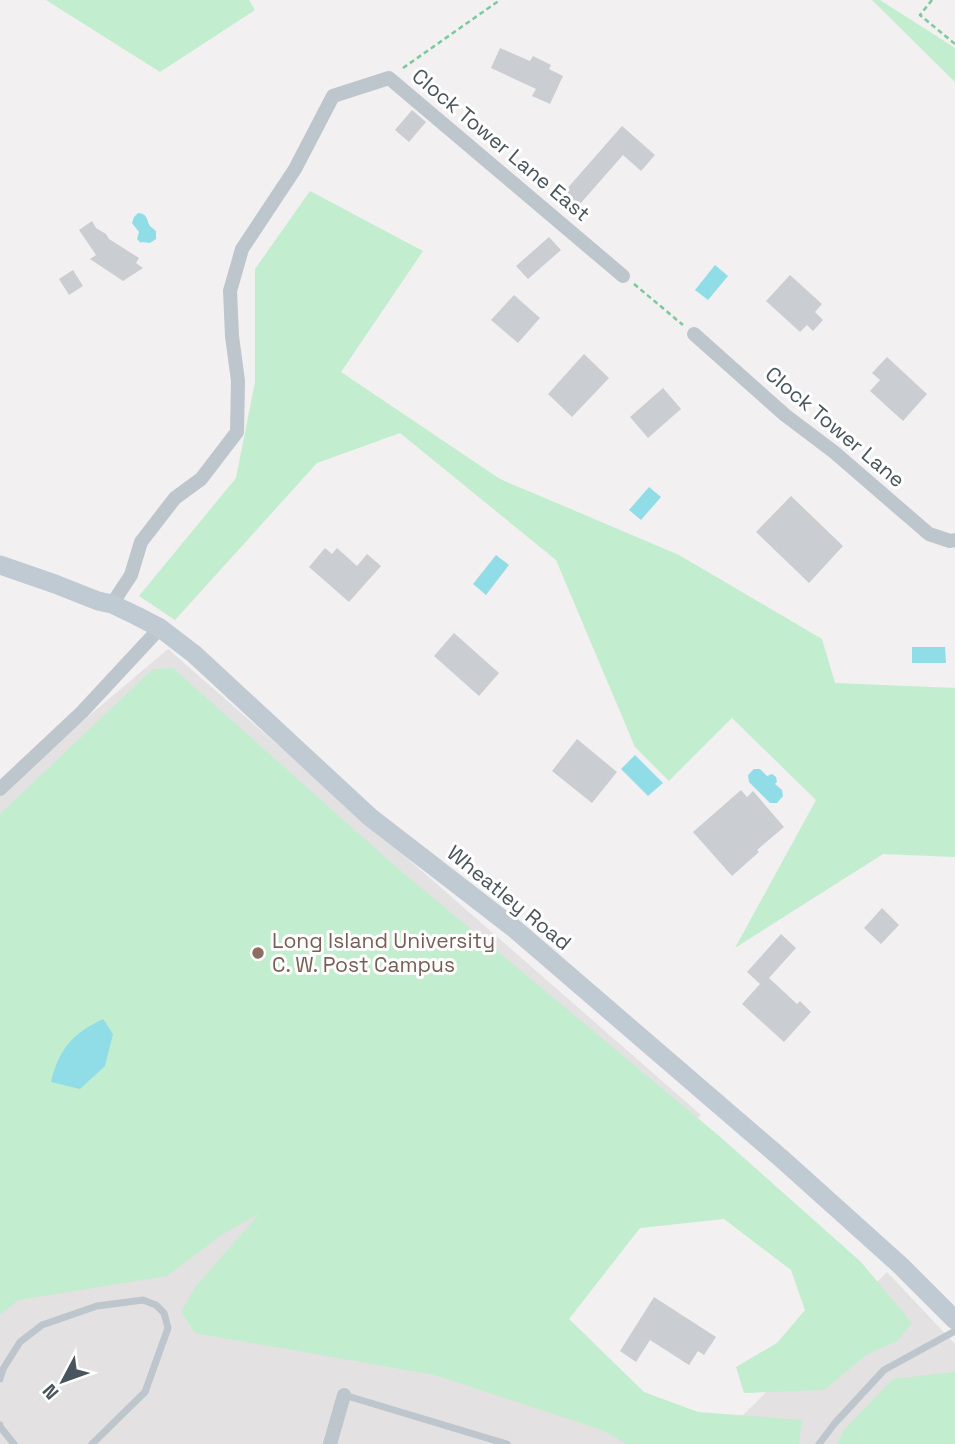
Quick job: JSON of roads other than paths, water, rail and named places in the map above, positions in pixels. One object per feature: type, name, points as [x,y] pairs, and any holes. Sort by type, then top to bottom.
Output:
[{"type":"main road","name":"Wheatley Road","points":[[0,565],[112,604],[160,628],[194,654],[370,817],[516,930],[782,1158],[900,1265],[955,1320]]},
{"type":"street","name":"Clock Tower Lane East","points":[[112,604],[131,575],[141,542],[175,498],[201,479],[237,432],[238,381],[230,291],[242,249],[295,169],[333,96],[389,78],[623,276]]},
{"type":"street","name":"Clock Tower Lane","points":[[694,334],[785,415],[834,452],[929,534],[955,540]]},
{"type":"street","points":[[0,789],[82,712],[160,628]]},
{"type":"street","points":[[330,1444],[344,1395]]},
{"type":"lane","points":[[0,1380],[3,1369],[20,1342],[42,1325],[97,1306],[143,1300],[156,1305],[164,1314],[168,1328],[145,1392],[92,1444]]},
{"type":"lane","points":[[819,1444],[884,1370],[955,1331]]},
{"type":"lane","points":[[344,1395],[507,1444]]},
{"type":"lane","points":[[0,1425],[14,1444]]},
{"type":"water","points":[[138,213],[145,216],[156,231],[156,239],[150,243],[141,243],[137,239],[139,232],[132,223]]},
{"type":"water","points":[[715,265],[728,276],[708,300],[695,290]]},
{"type":"water","points":[[649,487],[661,497],[641,520],[629,510]]},
{"type":"water","points":[[496,555],[509,565],[486,595],[473,584]]},
{"type":"water","points":[[912,647],[945,647],[946,663],[912,663]]},
{"type":"water","points":[[635,755],[663,783],[648,796],[621,769]]},
{"type":"water","points":[[754,769],[760,769],[767,776],[772,774],[776,777],[775,784],[782,790],[783,796],[777,803],[770,803],[749,782],[748,775]]},
{"type":"water","points":[[103,1019],[113,1034],[105,1066],[80,1089],[51,1082],[58,1060],[68,1044]]},
{"type":"place","name":"Long Island University C. W. Post Campus","points":[[258,953]]}]
